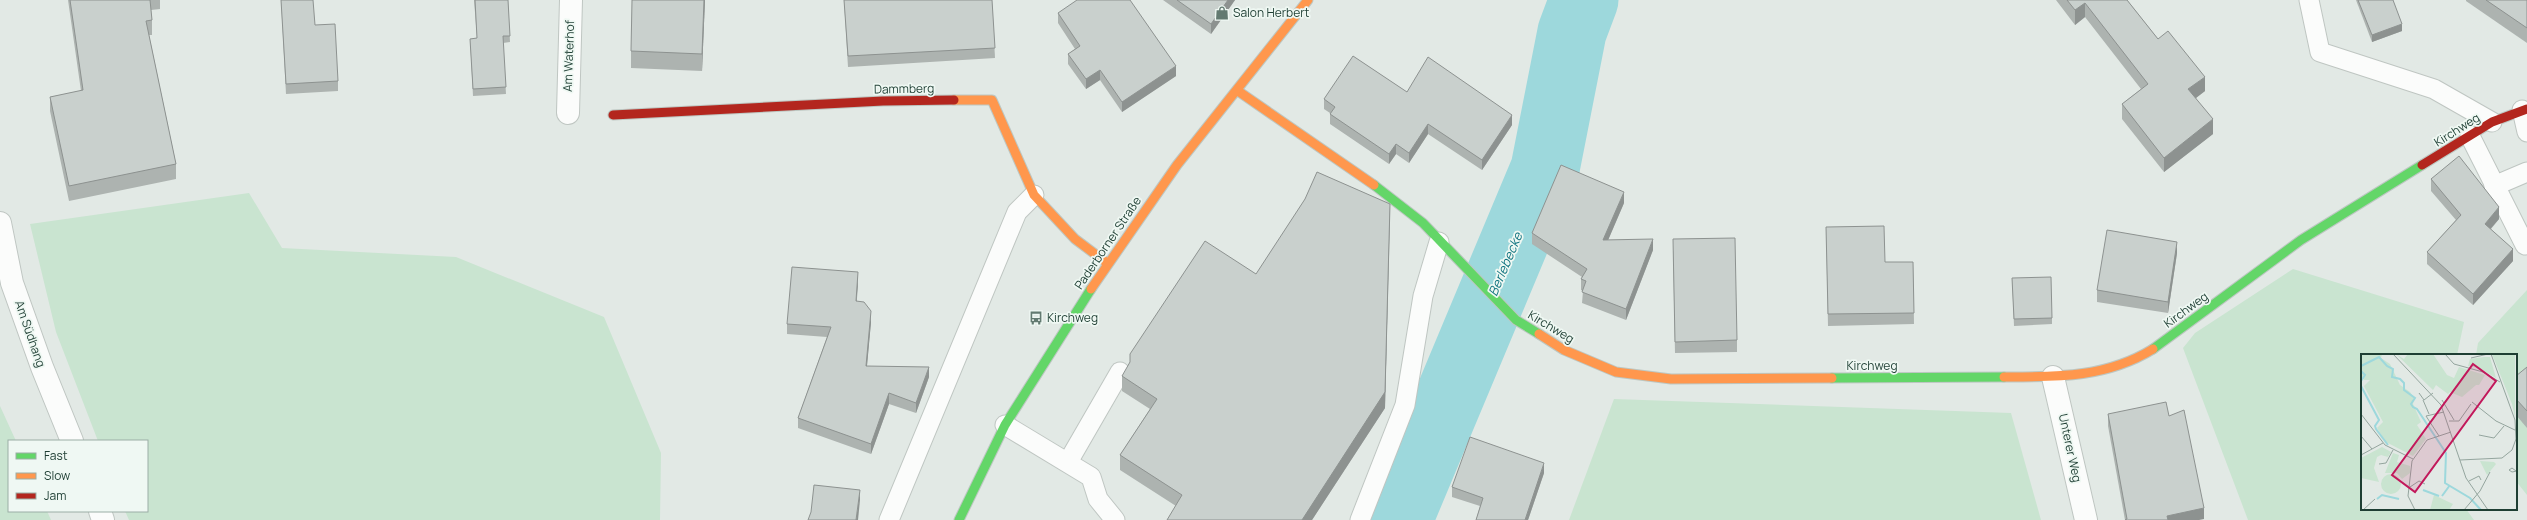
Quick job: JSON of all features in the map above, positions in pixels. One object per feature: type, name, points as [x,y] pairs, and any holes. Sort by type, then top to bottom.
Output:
[{"type":"street","name":"Am Waterhof","points":[[568,113],[571,0]]},
{"type":"street","name":"Paderborner Straße","points":[[959,520],[1005,425],[1107,263],[1177,165],[1238,91],[1308,0]]},
{"type":"street","name":"Kirchweg","points":[[1238,91],[1303,138],[1395,199],[1422,223],[1457,261],[1516,320],[1564,350],[1616,372],[1657,378],[2053,377],[2101,372],[2151,350],[2301,240],[2492,122],[2525,110]]},
{"type":"street","name":"Dammberg","points":[[613,115],[883,101],[992,100],[1034,195],[1074,239],[1107,263]]},
{"type":"street","name":"Am Südhang","points":[[0,223],[12,282],[42,367],[72,440]]},
{"type":"street","name":"Unterer Weg","points":[[2053,377],[2066,426],[2086,520]]},
{"type":"lane","points":[[2309,0],[2320,52],[2434,89],[2492,122]]},
{"type":"lane","points":[[2525,110],[2527,132]]},
{"type":"lane","points":[[2470,136],[2525,245]]},
{"type":"lane","points":[[2494,186],[2527,172]]},
{"type":"lane","points":[[889,520],[1017,212],[1034,195]]},
{"type":"lane","points":[[1360,520],[1405,406],[1423,296],[1439,242]]},
{"type":"lane","points":[[1068,462],[1120,372]]},
{"type":"lane","points":[[1005,425],[1091,477],[1098,499],[1115,520]]},
{"type":"green space","points":[[249,193],[282,248],[456,257],[604,317],[661,453],[660,520],[129,520],[125,512],[148,512],[148,440],[98,440],[56,332],[30,224]]},
{"type":"green space","points":[[2293,269],[2464,322],[2457,354],[2361,354],[2361,510],[2467,510],[2474,520],[2248,520],[2183,348],[2195,333]]},
{"type":"green space","points":[[2527,290],[2527,495],[2517,482],[2517,354],[2476,354],[2478,343]]},
{"type":"green space","points":[[1614,399],[2011,413],[2041,520],[1569,520]]},
{"type":"green space","points":[[0,406],[16,440],[8,440],[8,512],[47,512],[51,520],[0,520]]},
{"type":"building","points":[[70,0],[150,0],[152,20],[146,21],[176,164],[69,186],[50,97],[83,90]]},
{"type":"building","points":[[281,0],[313,0],[315,25],[335,24],[338,81],[286,84]]},
{"type":"building","points":[[475,0],[508,0],[510,36],[503,36],[506,87],[473,89],[470,39],[477,38]]},
{"type":"building","points":[[632,0],[704,0],[702,54],[631,51]]},
{"type":"building","points":[[844,0],[992,0],[995,48],[848,56]]},
{"type":"building","points":[[1077,0],[1130,0],[1176,66],[1122,102],[1100,70],[1086,79],[1068,54],[1080,46],[1058,13]]},
{"type":"building","points":[[1177,0],[1228,0],[1211,24]]},
{"type":"building","points":[[2067,0],[2127,0],[2158,39],[2168,31],[2205,77],[2188,89],[2213,119],[2164,158],[2122,104],[2148,84],[2085,3],[2075,10]]},
{"type":"building","points":[[2358,0],[2393,0],[2402,24],[2372,35]]},
{"type":"building","points":[[2486,0],[2527,0],[2527,28]]},
{"type":"building","points":[[1353,56],[1407,92],[1428,57],[1512,115],[1482,160],[1428,124],[1409,153],[1396,144],[1389,154],[1330,114],[1335,107],[1324,99]]},
{"type":"building","points":[[2459,156],[2499,207],[2485,224],[2513,249],[2473,294],[2427,252],[2461,215],[2431,179]]},
{"type":"building","points":[[1561,165],[1624,192],[1603,240],[1653,239],[1626,309],[1582,292],[1586,281],[1581,279],[1587,269],[1532,233]]},
{"type":"building","points":[[1317,172],[1390,204],[1385,392],[1302,520],[1167,520],[1182,495],[1120,455],[1157,399],[1122,376],[1130,362],[1130,354],[1205,241],[1256,274],[1305,199]]},
{"type":"building","points":[[1884,226],[1885,262],[1913,262],[1914,313],[1828,314],[1826,227]]},
{"type":"building","points":[[2107,230],[2177,242],[2168,302],[2097,290]]},
{"type":"building","points":[[1735,238],[1737,340],[1675,342],[1673,239]]},
{"type":"building","points":[[792,267],[858,272],[856,301],[864,302],[871,311],[866,366],[929,367],[916,403],[889,393],[871,444],[798,418],[831,327],[787,324]]},
{"type":"building","points":[[2051,277],[2052,318],[2014,319],[2012,278]]},
{"type":"building","points":[[2527,367],[2527,411],[2517,400],[2517,375]]},
{"type":"building","points":[[2166,402],[2169,416],[2184,410],[2204,508],[2167,516],[2168,520],[2125,520],[2127,519],[2108,414]]},
{"type":"building","points":[[1470,437],[1544,463],[1525,520],[1476,520],[1483,498],[1452,487]]},
{"type":"building","points":[[814,485],[860,490],[856,520],[808,520],[811,512]]},
{"type":"waterway","name":"Berlebecke","points":[[1398,520],[1545,169],[1572,32],[1584,0]]},
{"type":"traffic: fast","points":[[2153,349],[2301,240],[2422,165]]},
{"type":"traffic: fast","points":[[1374,185],[1423,223],[1516,320],[1539,334]]},
{"type":"traffic: fast","points":[[959,520],[1005,425],[1091,289]]},
{"type":"traffic: fast","points":[[1832,378],[2004,377]]},
{"type":"traffic: slow","points":[[1091,289],[1177,165],[1308,0]]},
{"type":"traffic: slow","points":[[1238,91],[1374,185]]},
{"type":"traffic: slow","points":[[954,100],[992,100],[1034,195],[1075,239],[1107,263]]},
{"type":"traffic: slow","points":[[1539,334],[1564,350],[1616,372],[1671,379],[1832,378]]},
{"type":"traffic: slow","points":[[2004,377],[2062,376],[2099,371],[2135,359],[2153,349]]},
{"type":"traffic: jam","points":[[613,115],[883,101],[954,100]]},
{"type":"traffic: jam","points":[[2422,165],[2492,122],[2527,109]]},
{"type":"place","name":"Salon Herbert","points":[[1222,13]]},
{"type":"place","name":"Kirchweg","points":[[1036,318]]}]
